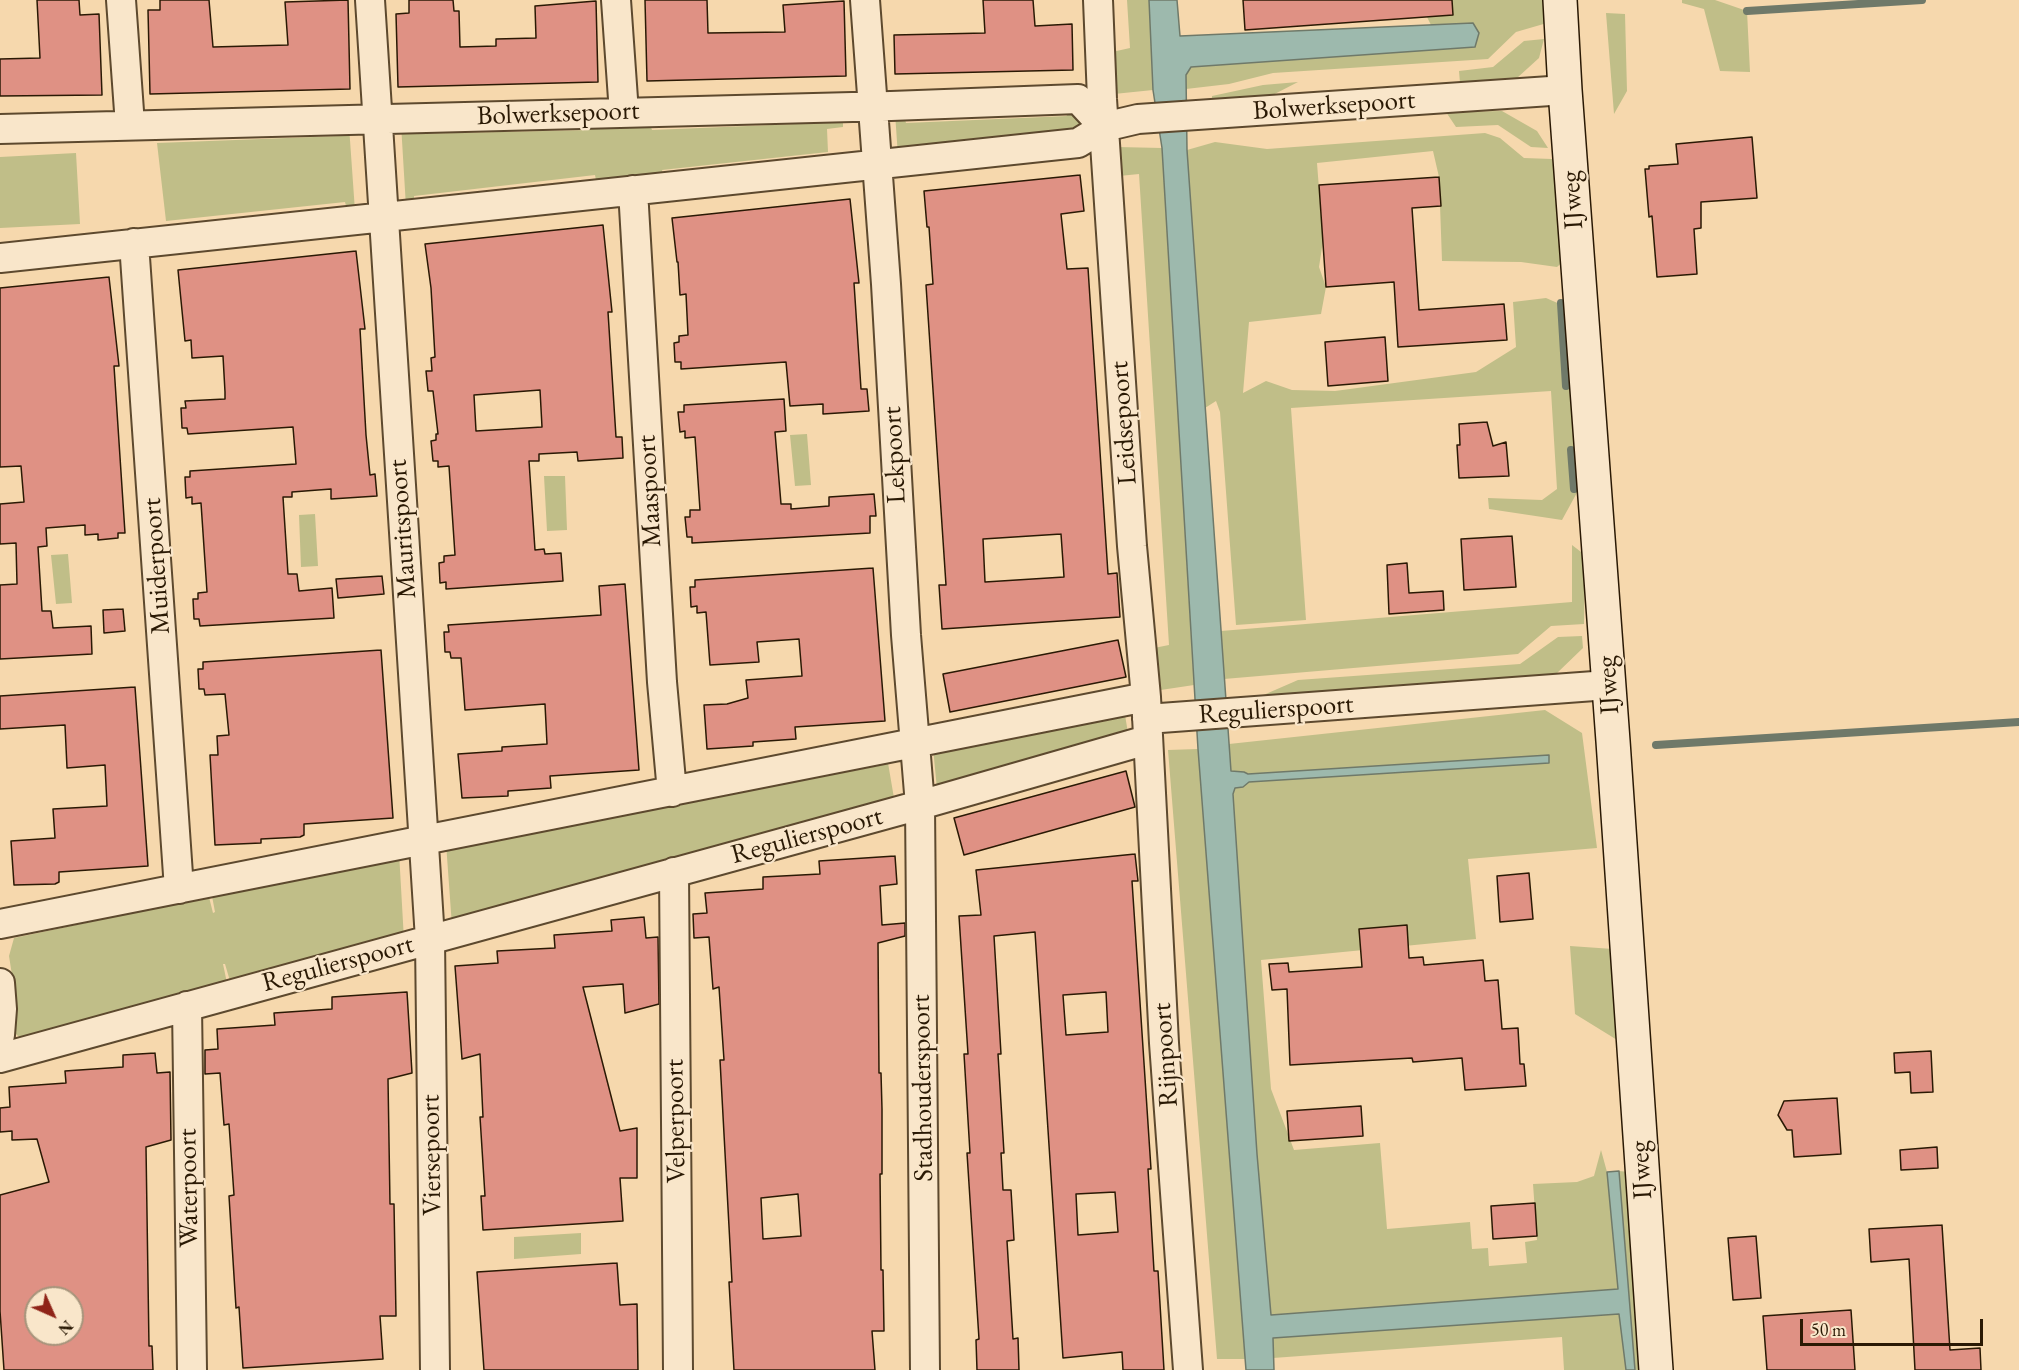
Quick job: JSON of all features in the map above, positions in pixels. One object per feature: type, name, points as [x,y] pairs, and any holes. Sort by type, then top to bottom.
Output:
[{"type":"street","points":[[121,0],[130,125]]},
{"type":"street","name":"Mauritspoort","points":[[370,0],[382,217],[430,939]]},
{"type":"street","points":[[616,0],[624,112]]},
{"type":"street","name":"Lekpoort","points":[[865,0],[886,284],[893,432],[914,744],[920,805]]},
{"type":"street","name":"Leidsepoort","points":[[1098,0],[1104,127],[1132,546],[1152,719]]},
{"type":"street","name":"IJweg","points":[[1560,0],[1656,1370]]},
{"type":"street","name":"Bolwerksepoort","points":[[0,258],[1078,143],[1104,127],[1138,119],[1565,90]]},
{"type":"street","name":"Bolwerksepoort","points":[[0,129],[1078,99],[1104,127]]},
{"type":"street","name":"Maaspoort","points":[[633,190],[662,682],[672,792]]},
{"type":"street","name":"Muiderpoort","points":[[134,243],[179,889]]},
{"type":"street","name":"Regulierspoort","points":[[0,924],[914,744],[1152,719],[1608,685]]},
{"type":"street","name":"Regulierspoort","points":[[0,1058],[920,805],[1152,719]]},
{"type":"street","name":"Rijnpoort","points":[[1152,719],[1164,1043],[1188,1370]]},
{"type":"street","name":"Stadhouderspoort","points":[[920,805],[925,1370]]},
{"type":"street","name":"Velperpoort","points":[[674,872],[678,1370]]},
{"type":"street","name":"Viersepoort","points":[[430,939],[435,1370]]},
{"type":"street","points":[[0,982],[2,1010],[0,1035]]},
{"type":"street","name":"Waterpoort","points":[[187,1006],[192,1370]]},
{"type":"shaded area","points":[[1127,0],[1149,0],[1153,90],[1114,94],[1112,52],[1130,48]]},
{"type":"shaded area","points":[[1149,0],[1177,0],[1180,36],[1473,23],[1479,33],[1475,47],[1191,67],[1186,75],[1187,150],[1231,771],[1248,774],[1549,755],[1549,763],[1249,782],[1243,787],[1235,788],[1233,794],[1257,1154],[1271,1315],[1618,1289],[1607,1172],[1619,1171],[1635,1370],[1626,1370],[1619,1314],[1273,1338],[1274,1370],[1246,1370],[1198,749],[1162,148],[1153,90]]},
{"type":"shaded area","points":[[1426,0],[1547,0],[1547,23],[1516,32],[1488,59],[1273,73],[1229,84],[1186,89],[1186,75],[1191,67],[1473,23],[1431,25],[1427,17]]},
{"type":"shaded area","points":[[1682,0],[1715,0],[1747,11],[1750,72],[1720,71],[1704,9],[1682,3]]},
{"type":"shaded area","points":[[1606,13],[1625,14],[1627,91],[1614,114]]},
{"type":"shaded area","points":[[1544,39],[1539,58],[1517,78],[1460,83],[1459,71],[1493,67],[1524,41]]},
{"type":"shaded area","points":[[1298,82],[1261,101],[1212,104],[1212,96],[1263,85]]},
{"type":"shaded area","points":[[1065,108],[1079,112],[1080,125],[1062,137],[1061,130],[908,146],[905,156],[898,156],[895,113],[903,112],[906,123],[1067,116]]},
{"type":"shaded area","points":[[1502,111],[1537,131],[1548,148],[1531,147],[1498,125],[1456,127],[1446,112]]},
{"type":"shaded area","points":[[590,119],[648,119],[652,130],[843,122],[843,127],[827,129],[828,152],[662,170],[664,177],[597,185],[595,175],[414,196],[414,207],[406,207],[401,124],[409,124],[410,134],[589,130]]},
{"type":"shaded area","points":[[342,126],[349,126],[355,211],[348,213],[345,202],[166,221],[157,143],[340,136]]},
{"type":"shaded area","points":[[1485,133],[1500,138],[1524,158],[1552,159],[1568,250],[1566,259],[1557,267],[1521,262],[1442,261],[1439,177],[1433,151],[1317,163],[1321,215],[1409,213],[1408,227],[1323,241],[1319,267],[1326,287],[1321,314],[1249,322],[1243,393],[1266,381],[1292,390],[1335,391],[1476,372],[1516,347],[1513,302],[1546,298],[1569,308],[1585,478],[1562,520],[1489,509],[1488,498],[1542,500],[1557,489],[1551,391],[1291,408],[1306,620],[1236,625],[1220,412],[1216,401],[1205,408],[1187,150],[1215,142],[1267,149]]},
{"type":"shaded area","points":[[1117,147],[1162,148],[1194,685],[1154,691],[1149,649],[1169,645],[1139,174],[1119,176]]},
{"type":"shaded area","points":[[76,153],[80,224],[0,228],[0,157]]},
{"type":"shaded area","points":[[807,434],[811,485],[795,486],[790,435]]},
{"type":"shaded area","points":[[544,476],[565,476],[567,530],[547,531]]},
{"type":"shaded area","points":[[315,514],[318,566],[301,567],[299,515]]},
{"type":"shaded area","points":[[1572,545],[1585,555],[1584,624],[1551,626],[1518,654],[1224,679],[1221,631],[1572,602]]},
{"type":"shaded area","points":[[68,554],[72,603],[56,604],[51,555]]},
{"type":"shaded area","points":[[1582,636],[1583,648],[1556,674],[1252,700],[1298,680],[1520,664],[1558,637]]},
{"type":"shaded area","points":[[1124,709],[1129,739],[937,789],[933,748]]},
{"type":"shaded area","points":[[1545,710],[1582,733],[1597,848],[1468,859],[1476,939],[1261,960],[1271,1089],[1294,1150],[1380,1143],[1387,1229],[1470,1222],[1472,1249],[1488,1248],[1489,1266],[1527,1263],[1525,1242],[1537,1240],[1533,1184],[1577,1182],[1594,1176],[1601,1150],[1607,1172],[1618,1289],[1271,1315],[1257,1154],[1229,744]]},
{"type":"shaded area","points":[[1198,749],[1245,1359],[1217,1359],[1168,750]]},
{"type":"shaded area","points":[[887,757],[895,804],[876,810],[873,803],[478,912],[452,926],[446,843],[460,847],[637,813],[636,806],[700,794],[702,800],[878,766],[877,759]]},
{"type":"shaded area","points":[[399,852],[404,940],[230,981],[225,964],[223,964],[227,983],[21,1039],[13,1031],[15,994],[9,956],[14,938],[209,897],[213,913],[215,912],[212,896],[390,862]]},
{"type":"shaded area","points":[[1570,946],[1613,949],[1622,1043],[1575,1014]]},
{"type":"shaded area","points":[[1619,1171],[1629,1172],[1643,1370],[1635,1370]]},
{"type":"shaded area","points":[[581,1233],[581,1254],[514,1259],[514,1237]]},
{"type":"shaded area","points":[[1619,1314],[1626,1370],[1564,1370],[1562,1337],[1273,1358],[1272,1338]]},
{"type":"building","points":[[37,0],[79,0],[80,15],[99,14],[102,95],[0,96],[0,59],[40,58]]},
{"type":"building","points":[[160,0],[209,0],[213,47],[288,45],[285,2],[348,0],[350,89],[150,94],[148,10],[160,10]]},
{"type":"building","points":[[409,0],[453,0],[454,11],[459,11],[460,47],[496,46],[496,39],[536,38],[535,6],[596,1],[598,82],[398,87],[396,14],[409,13]]},
{"type":"building","points":[[645,0],[707,0],[708,33],[785,32],[783,5],[844,1],[846,76],[647,81]]},
{"type":"building","points":[[983,0],[1033,0],[1035,26],[1072,24],[1073,70],[895,74],[894,35],[985,33]]},
{"type":"building","points":[[1243,0],[1452,0],[1453,15],[1245,30]]},
{"type":"building","points":[[1752,137],[1757,198],[1701,202],[1701,228],[1694,229],[1697,274],[1657,277],[1645,169],[1649,169],[1649,166],[1678,164],[1676,144]]},
{"type":"building","points":[[1080,175],[1084,211],[1061,214],[1067,269],[1088,268],[1108,574],[1117,573],[1120,617],[942,629],[939,585],[946,585],[926,285],[933,284],[924,191]],"holes":[[[1061,534],[1064,577],[985,582],[983,539]]]},
{"type":"building","points":[[1439,177],[1441,206],[1412,208],[1419,310],[1504,304],[1507,340],[1398,347],[1394,282],[1326,287],[1319,185]]},
{"type":"building","points":[[850,199],[859,283],[854,283],[861,389],[867,389],[869,411],[823,414],[823,404],[790,406],[786,362],[681,369],[681,362],[675,362],[674,343],[679,342],[679,336],[688,335],[686,294],[680,295],[672,218]]},
{"type":"building","points":[[603,225],[612,312],[608,312],[616,437],[622,437],[623,458],[578,461],[577,452],[539,454],[539,461],[529,461],[535,550],[544,549],[545,554],[561,553],[563,581],[446,589],[446,582],[440,583],[439,563],[444,562],[444,556],[455,555],[449,466],[438,467],[438,461],[433,461],[431,441],[436,440],[436,434],[438,434],[433,391],[428,391],[426,371],[432,371],[431,358],[435,357],[431,288],[425,244]],"holes":[[[540,390],[542,427],[476,431],[474,395]]]},
{"type":"building","points":[[356,251],[365,329],[360,329],[366,435],[370,475],[375,474],[377,496],[331,499],[331,489],[292,492],[292,497],[283,497],[288,574],[297,574],[299,591],[332,588],[334,618],[200,626],[199,619],[194,619],[193,599],[198,599],[198,593],[207,592],[201,503],[192,504],[192,497],[186,498],[185,477],[190,477],[190,471],[296,464],[293,427],[188,434],[187,428],[182,428],[181,408],[186,408],[185,401],[225,399],[225,392],[223,356],[192,358],[191,340],[185,341],[178,270]]},
{"type":"building","points":[[109,277],[119,366],[114,366],[125,533],[118,533],[118,538],[98,540],[98,534],[85,535],[85,525],[46,528],[47,546],[38,547],[42,611],[51,611],[53,628],[91,626],[92,654],[0,659],[0,585],[17,584],[16,543],[0,544],[0,504],[24,502],[21,466],[0,467],[0,288]]},
{"type":"building","points":[[1385,337],[1388,381],[1328,386],[1325,342]]},
{"type":"building","points":[[784,399],[786,431],[775,432],[781,504],[791,504],[791,509],[829,506],[829,497],[874,494],[876,516],[870,516],[870,533],[692,543],[692,537],[687,537],[685,517],[690,517],[690,510],[700,510],[695,437],[685,438],[685,431],[680,432],[678,412],[684,412],[684,405]]},
{"type":"building","points":[[1487,422],[1493,446],[1506,442],[1509,476],[1459,478],[1457,445],[1460,445],[1459,424]]},
{"type":"building","points":[[1512,536],[1516,587],[1464,590],[1461,539]]},
{"type":"building","points":[[1407,563],[1409,593],[1443,591],[1444,610],[1389,614],[1387,565]]},
{"type":"building","points":[[873,568],[885,721],[795,727],[796,739],[753,742],[753,746],[707,749],[704,705],[727,704],[748,698],[746,680],[802,676],[799,639],[757,642],[759,662],[710,665],[706,612],[697,613],[697,606],[691,607],[690,587],[695,587],[695,580]]},
{"type":"building","points":[[382,576],[384,594],[338,598],[336,579]]},
{"type":"building","points":[[625,584],[639,770],[550,776],[551,788],[508,791],[508,796],[462,798],[458,754],[502,751],[502,747],[547,744],[545,704],[465,710],[461,658],[451,658],[450,652],[445,652],[444,632],[449,632],[448,625],[601,615],[599,586]]},
{"type":"building","points":[[123,609],[125,631],[104,633],[103,610]]},
{"type":"building","points":[[1118,640],[1126,677],[950,712],[943,674]]},
{"type":"building","points":[[381,650],[393,818],[304,824],[304,835],[300,837],[261,839],[261,843],[215,845],[210,755],[218,755],[217,736],[229,735],[225,694],[205,695],[204,689],[199,689],[198,669],[203,669],[203,662]]},
{"type":"building","points":[[135,687],[148,866],[59,872],[59,882],[55,884],[14,885],[11,841],[55,838],[53,809],[107,806],[105,765],[67,768],[65,725],[0,729],[0,696]]},
{"type":"building","points":[[1126,771],[1135,807],[964,855],[954,818]]},
{"type":"building","points":[[1135,854],[1138,881],[1132,881],[1151,1169],[1148,1169],[1154,1271],[1158,1271],[1164,1370],[1123,1370],[1122,1352],[1063,1358],[1035,932],[994,936],[1001,1054],[998,1054],[1004,1153],[1001,1153],[1003,1190],[1011,1190],[1014,1240],[1007,1241],[1013,1339],[1018,1338],[1019,1370],[977,1370],[976,1340],[979,1339],[967,1153],[970,1153],[964,1054],[968,1054],[959,916],[981,915],[976,870]],"holes":[[[1106,992],[1108,1032],[1066,1035],[1063,995]],[[1115,1192],[1118,1232],[1078,1235],[1076,1194]]]},
{"type":"building","points":[[895,856],[897,884],[880,886],[882,925],[905,923],[905,936],[878,943],[879,1073],[881,1073],[882,1109],[881,1270],[883,1270],[884,1331],[872,1331],[875,1370],[734,1370],[729,1282],[732,1282],[720,1060],[724,1060],[719,987],[713,989],[709,937],[694,938],[693,914],[707,913],[705,893],[763,889],[763,877],[820,874],[819,861]],"holes":[[[798,1194],[801,1236],[763,1239],[761,1198]]]},
{"type":"building","points":[[1529,873],[1533,919],[1500,922],[1497,876]]},
{"type":"building","points":[[644,917],[646,938],[658,937],[659,1004],[625,1013],[623,984],[583,987],[620,1131],[637,1128],[637,1178],[620,1178],[623,1221],[483,1230],[481,1196],[485,1196],[480,1117],[483,1117],[480,1054],[462,1059],[455,966],[498,963],[497,951],[555,948],[554,935],[612,931],[611,920]]},
{"type":"building","points":[[1407,925],[1409,958],[1423,957],[1424,965],[1483,960],[1485,981],[1498,980],[1502,1029],[1518,1028],[1520,1064],[1524,1064],[1526,1086],[1465,1090],[1462,1058],[1413,1062],[1412,1058],[1290,1065],[1287,989],[1272,990],[1269,964],[1288,963],[1289,972],[1362,967],[1359,929]]},
{"type":"building","points":[[407,992],[412,1073],[388,1079],[390,1204],[394,1204],[396,1316],[380,1316],[383,1359],[243,1368],[239,1307],[236,1308],[229,1196],[234,1195],[229,1124],[224,1125],[220,1073],[205,1074],[205,1050],[218,1049],[217,1029],[275,1025],[274,1013],[332,1009],[332,997]]},
{"type":"building","points":[[1931,1051],[1933,1092],[1911,1093],[1910,1072],[1895,1073],[1894,1053]]},
{"type":"building","points":[[155,1053],[157,1073],[170,1072],[171,1140],[146,1147],[149,1346],[152,1346],[153,1370],[4,1370],[0,1311],[0,1195],[49,1182],[37,1139],[12,1140],[12,1131],[0,1132],[0,1108],[10,1107],[9,1087],[66,1083],[65,1071],[123,1067],[123,1055]]},
{"type":"building","points":[[1837,1098],[1841,1154],[1794,1157],[1792,1130],[1787,1130],[1778,1115],[1784,1101]]},
{"type":"building","points":[[1361,1106],[1363,1136],[1289,1141],[1287,1111]]},
{"type":"building","points":[[1937,1147],[1938,1168],[1901,1170],[1900,1150]]},
{"type":"building","points":[[1535,1203],[1537,1236],[1493,1239],[1491,1206]]},
{"type":"building","points":[[1942,1225],[1950,1350],[1980,1348],[1981,1370],[1915,1370],[1909,1259],[1871,1262],[1869,1229]]},
{"type":"building","points":[[1756,1236],[1761,1298],[1733,1300],[1728,1238]]},
{"type":"building","points":[[617,1263],[620,1305],[637,1304],[638,1370],[484,1370],[477,1272]]},
{"type":"building","points":[[1851,1310],[1855,1370],[1767,1370],[1763,1316]]},
{"type":"waterway","points":[[1747,11],[1922,0]]},
{"type":"waterway","points":[[1561,303],[1566,386]]},
{"type":"waterway","points":[[1571,450],[1574,489]]},
{"type":"waterway","points":[[1656,745],[2019,722]]}]
